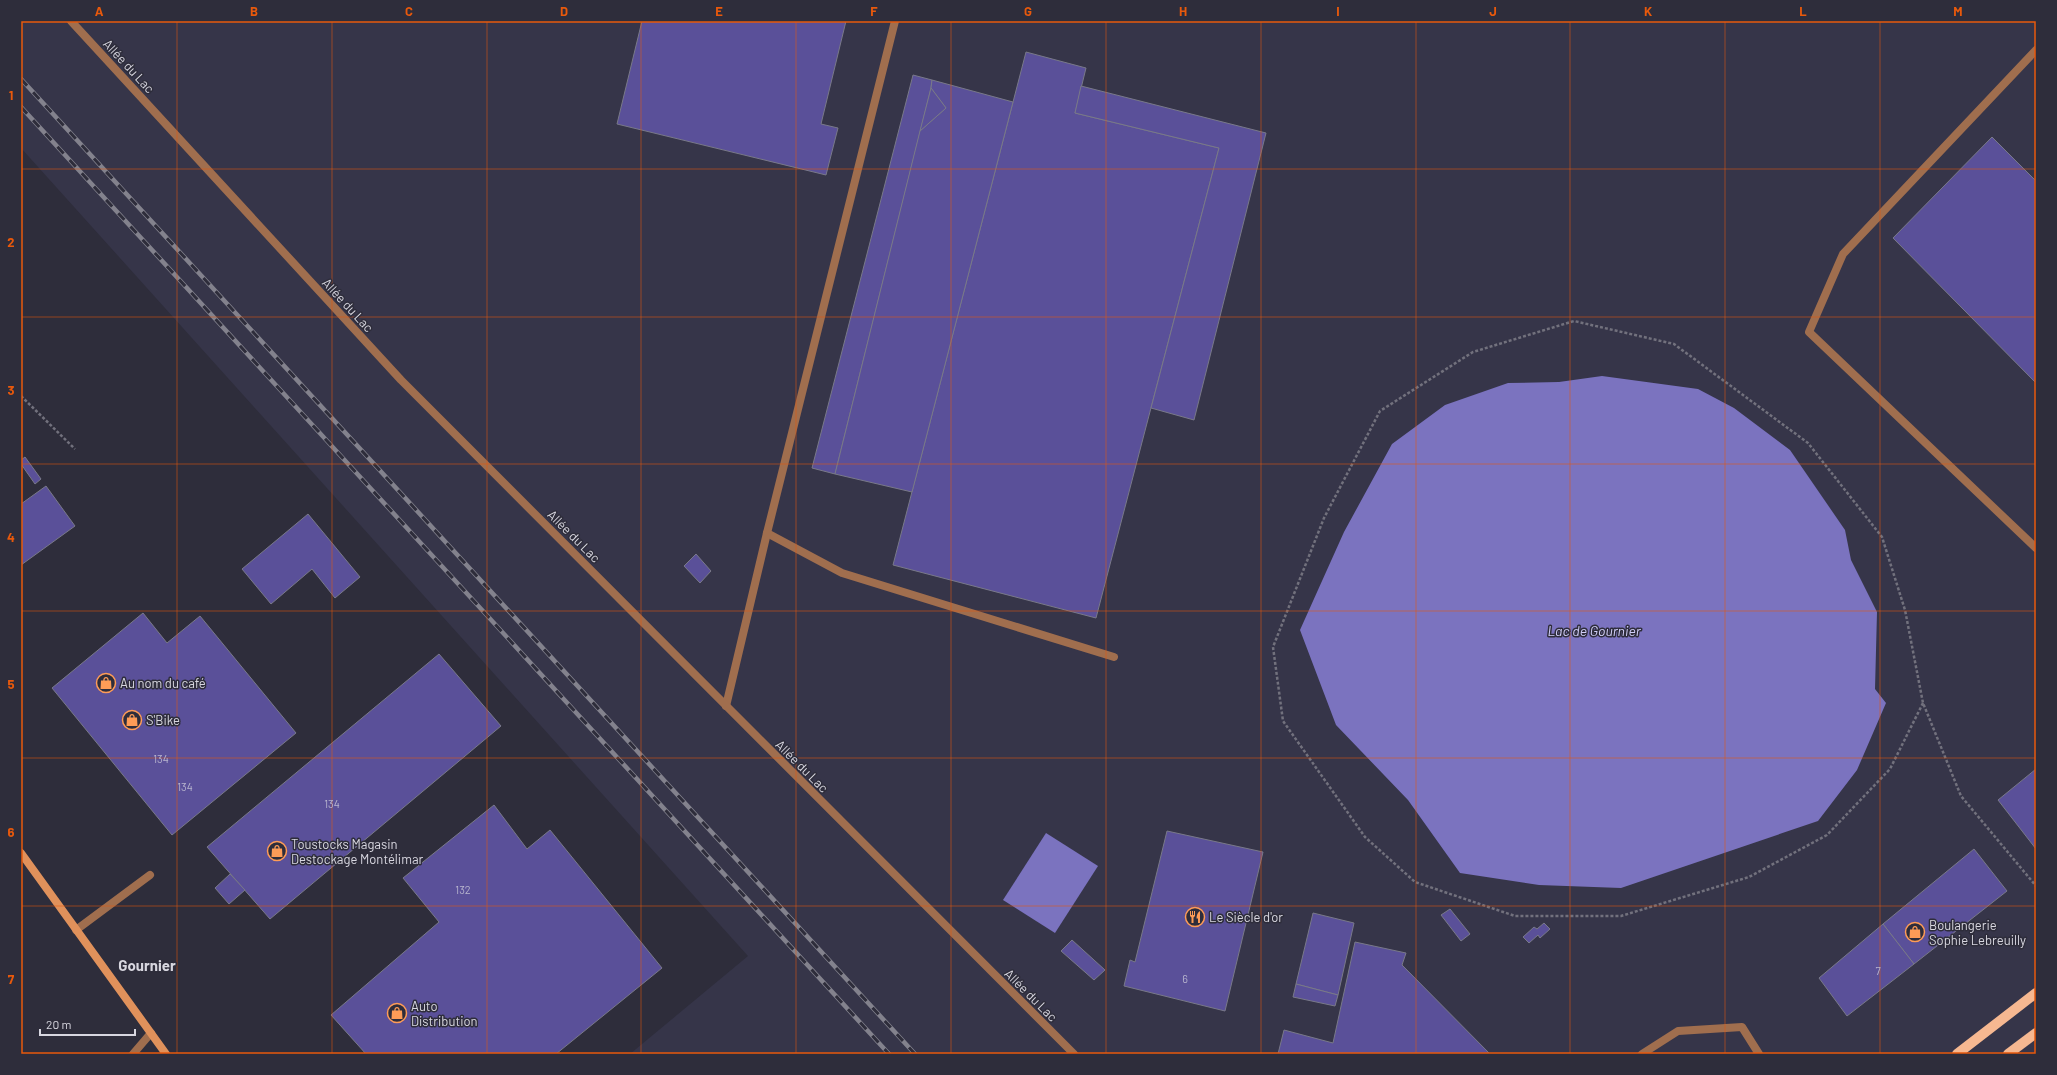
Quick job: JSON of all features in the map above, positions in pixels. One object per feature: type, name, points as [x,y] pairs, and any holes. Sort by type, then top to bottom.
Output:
[{"type":"main road","points":[[21,853],[166,1054]]},
{"type":"main road","points":[[1957,1054],[2036,993]]},
{"type":"main road","points":[[2008,1054],[2036,1032]]},
{"type":"street","name":"Allée du Lac","points":[[71,21],[401,380],[1074,1054]]},
{"type":"street","points":[[726,706],[767,533],[895,21]]},
{"type":"street","points":[[2036,50],[1843,254],[1809,332],[2036,548]]},
{"type":"street","points":[[767,533],[842,573],[1114,657]]},
{"type":"street","points":[[76,930],[150,874]]},
{"type":"street","points":[[1642,1054],[1678,1031],[1742,1027],[1759,1054]]},
{"type":"street","points":[[133,1054],[151,1033]]},
{"type":"path","points":[[1923,703],[1890,769],[1827,834],[1749,877],[1622,916],[1514,916],[1415,882],[1364,837],[1283,721],[1273,647],[1324,518],[1380,411],[1473,352],[1574,321],[1674,344],[1808,443],[1882,537],[1905,610],[1923,703],[1961,796],[2036,886]]},
{"type":"path","points":[[21,396],[74,449]]},
{"type":"shaded area","points":[[21,21],[2036,21],[2036,1054],[630,1054],[748,956],[21,148]]},
{"type":"water","name":"Lac de Gournier","points":[[1602,376],[1698,389],[1734,408],[1790,450],[1845,530],[1851,560],[1877,612],[1875,689],[1886,703],[1857,770],[1818,821],[1621,888],[1539,885],[1460,873],[1408,800],[1336,725],[1300,630],[1344,532],[1392,444],[1445,405],[1508,383],[1559,382]]},
{"type":"water","points":[[1046,833],[1098,866],[1055,933],[1003,900]]},
{"type":"building","points":[[642,21],[846,21],[821,124],[838,128],[826,175],[617,124]]},
{"type":"building","points":[[1026,52],[1086,68],[1075,113],[1219,148],[1096,618],[893,565]]},
{"type":"building","points":[[913,75],[932,80],[931,88],[835,474],[812,468]]},
{"type":"building","points":[[932,80],[1013,102],[912,492],[835,474],[920,131],[946,108],[931,88]]},
{"type":"building","points":[[1081,86],[1266,133],[1194,420],[1151,408],[1219,148],[1075,113]]},
{"type":"building","points":[[931,88],[946,108],[920,131]]},
{"type":"building","points":[[1992,137],[2036,181],[2036,383],[1893,238]]},
{"type":"building","points":[[25,457],[41,479],[35,484],[21,464],[21,460]]},
{"type":"building","points":[[46,486],[75,526],[21,565],[21,504]]},
{"type":"building","points":[[308,514],[360,577],[335,598],[312,569],[271,604],[242,569]]},
{"type":"building","points":[[696,554],[711,571],[700,583],[684,566]]},
{"type":"building","points":[[143,613],[167,643],[200,616],[296,733],[172,835],[52,688]]},
{"type":"building","points":[[439,654],[501,726],[270,919],[207,847]]},
{"type":"building","points":[[2036,769],[2036,849],[1998,800]]},
{"type":"building","points":[[494,805],[527,849],[550,830],[662,968],[556,1054],[366,1054],[331,1015],[439,922],[403,878]]},
{"type":"building","points":[[1167,831],[1263,852],[1225,1011],[1124,986],[1130,960],[1135,962]]},
{"type":"building","points":[[1974,849],[2007,891],[1914,964],[1883,924]]},
{"type":"building","points":[[230,874],[245,890],[229,904],[215,888]]},
{"type":"building","points":[[1450,909],[1470,934],[1461,941],[1441,915]]},
{"type":"building","points":[[1313,913],[1354,923],[1338,995],[1296,984]]},
{"type":"building","points":[[1544,923],[1550,929],[1540,938],[1538,935],[1529,943],[1523,937],[1534,927],[1537,929]]},
{"type":"building","points":[[1883,924],[1914,964],[1847,1016],[1819,978]]},
{"type":"building","points":[[1072,940],[1105,970],[1094,980],[1061,951]]},
{"type":"building","points":[[1355,942],[1406,953],[1402,965],[1490,1054],[1278,1054],[1284,1030],[1333,1043]]},
{"type":"building","points":[[1296,984],[1338,995],[1335,1006],[1293,997]]},
{"type":"railway","points":[[21,79],[915,1054]]},
{"type":"railway","points":[[21,107],[889,1054]]},
{"type":"place","name":"Au nom du café","points":[[106,683]]},
{"type":"place","name":"S'Bike","points":[[132,720]]},
{"type":"place","name":"Toustocks Magasin Destockage Montélimar","points":[[277,851]]},
{"type":"place","name":"Le Siècle d'or","points":[[1195,917]]},
{"type":"place","name":"Boulangerie Sophie Lebreuilly","points":[[1915,932]]},
{"type":"place","name":"Auto Distribution","points":[[397,1013]]},
{"type":"district","name":"Gournier","points":[[147,966]]}]
